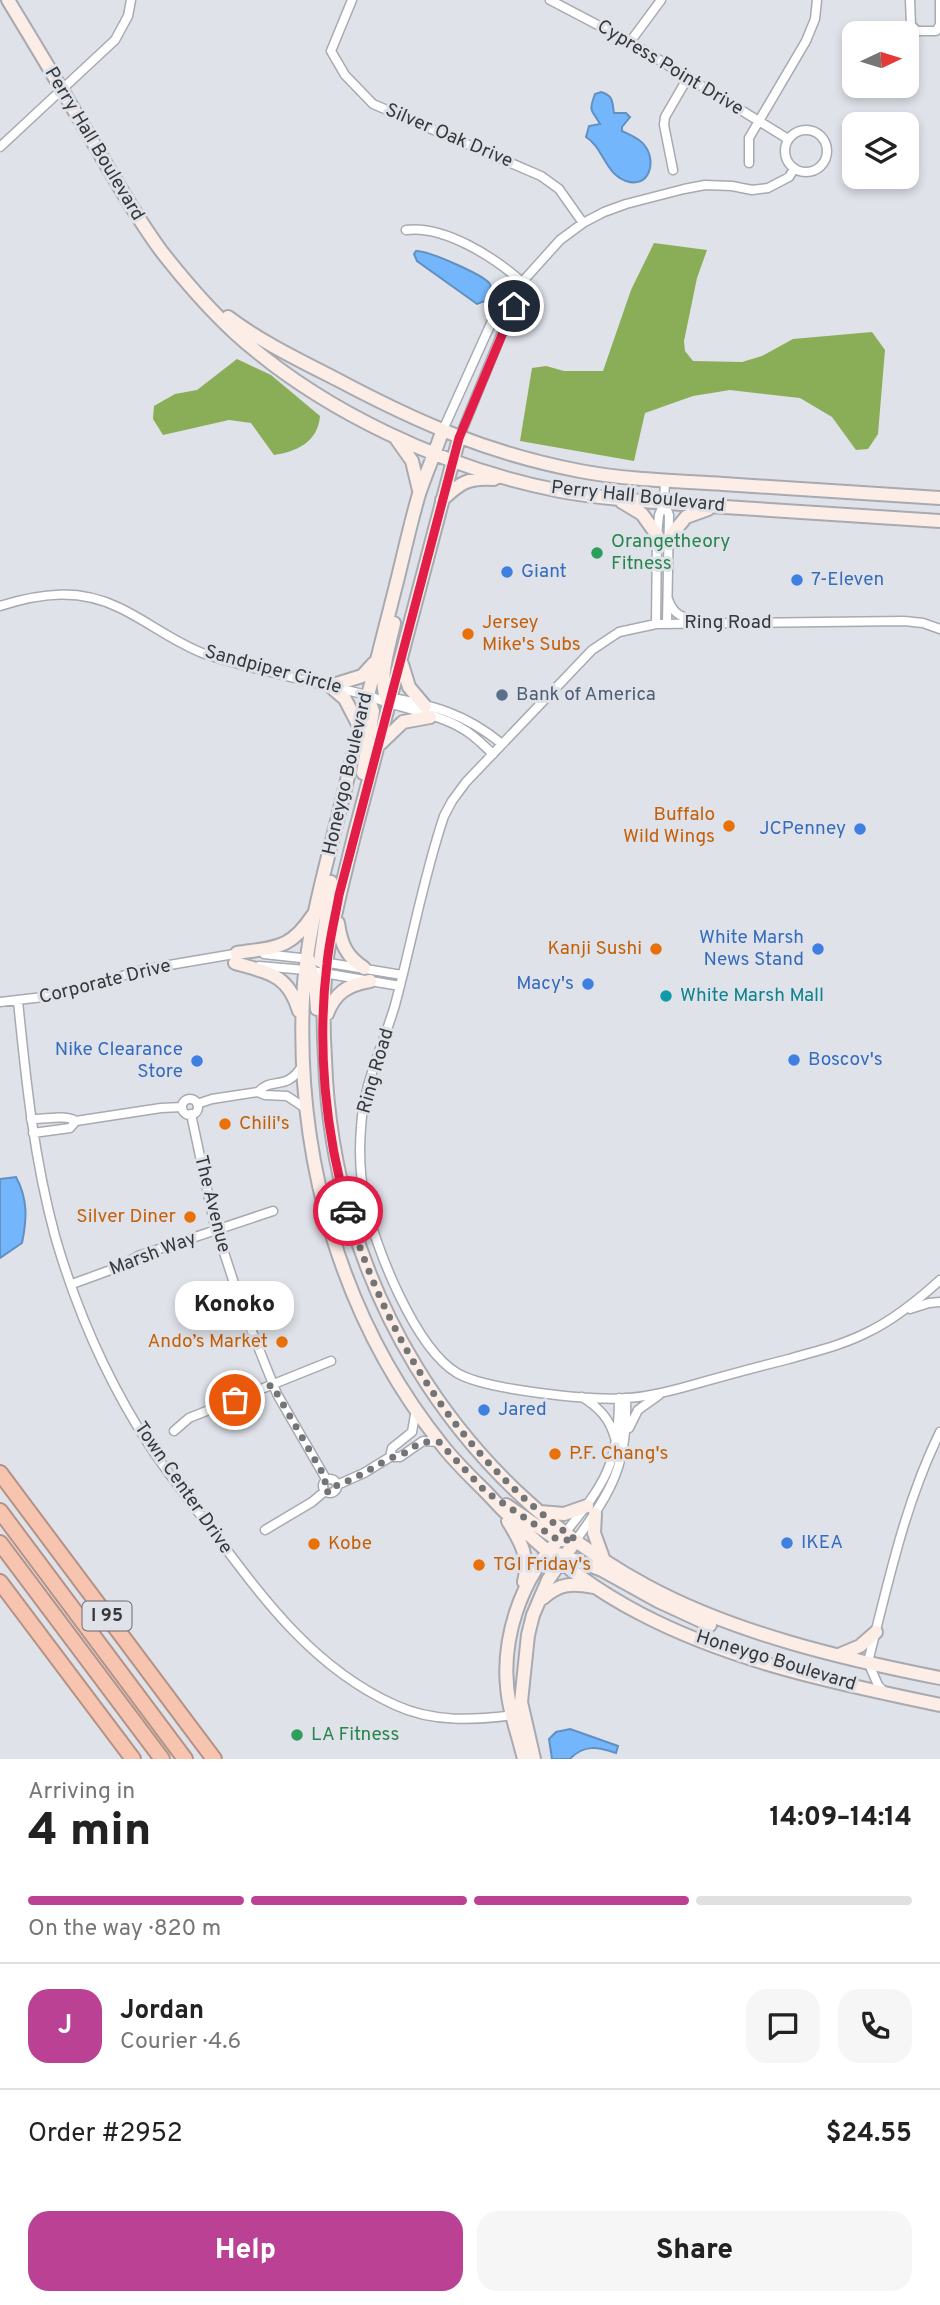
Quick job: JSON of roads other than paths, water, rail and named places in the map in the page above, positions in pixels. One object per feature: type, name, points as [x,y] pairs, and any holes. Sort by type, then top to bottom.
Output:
[{"type":"highway","name":"I 95","points":[[0,1473],[214,1759]]},
{"type":"highway","points":[[0,1511],[186,1759]]},
{"type":"highway","points":[[0,1543],[162,1759]]},
{"type":"highway","points":[[0,1582],[134,1759]]},
{"type":"main road","name":"Perry Hall Boulevard","points":[[8,0],[132,209],[162,251],[229,327],[273,364],[332,403],[452,461],[508,479],[559,491],[664,503],[940,521]]},
{"type":"main road","name":"Perry Hall Boulevard","points":[[188,282],[218,309],[260,338],[368,397],[442,432],[508,453],[582,472],[940,498]]},
{"type":"main road","name":"Honeygo Boulevard","points":[[442,432],[420,492],[359,726],[317,909],[316,966],[324,1021],[325,1079],[336,1162],[360,1248],[390,1321],[441,1405],[490,1466],[566,1538],[648,1587],[725,1621],[769,1636],[940,1678]]},
{"type":"main road","points":[[393,434],[412,461],[420,492]]},
{"type":"main road","name":"Honeygo Boulevard","points":[[459,438],[388,700],[336,911],[316,966],[303,1026],[305,1108],[317,1181],[334,1242],[362,1315],[390,1368],[416,1409],[439,1442],[496,1504],[548,1552],[563,1558],[598,1588],[643,1615],[702,1642],[757,1660],[940,1705]]},
{"type":"main road","points":[[442,500],[465,481],[481,478],[508,479]]},
{"type":"main road","points":[[615,499],[642,514],[663,537],[686,517],[718,506]]},
{"type":"main road","points":[[388,700],[383,685],[396,610],[397,581]]},
{"type":"main road","points":[[330,686],[362,676],[377,658]]},
{"type":"main road","points":[[377,747],[403,722],[427,711],[409,687],[401,659]]},
{"type":"main road","points":[[330,686],[345,699],[359,726]]},
{"type":"main road","points":[[349,856],[373,711],[367,695]]},
{"type":"main road","points":[[325,1079],[318,1032],[315,982],[332,871],[330,851]]},
{"type":"main road","points":[[236,958],[289,942],[305,927],[317,909]]},
{"type":"main road","points":[[336,911],[341,943],[348,957],[364,968]]},
{"type":"main road","points":[[236,958],[271,973],[290,987],[303,1026]]},
{"type":"main road","points":[[324,1021],[331,1003],[341,990],[370,981]]},
{"type":"main road","points":[[334,1242],[347,1242],[360,1248]]},
{"type":"main road","points":[[486,1492],[566,1538]]},
{"type":"main road","points":[[496,1504],[525,1553],[527,1570],[510,1633],[506,1675],[534,1759]]},
{"type":"main road","points":[[539,1512],[564,1514],[591,1510],[594,1533],[605,1561]]},
{"type":"main road","points":[[521,1598],[531,1576],[548,1552],[566,1538]]},
{"type":"main road","points":[[524,1759],[517,1714],[531,1625],[548,1580],[563,1558],[566,1538]]},
{"type":"main road","points":[[563,1558],[602,1570],[686,1615],[715,1627],[725,1621]]},
{"type":"main road","points":[[538,1604],[559,1586],[578,1584],[598,1588]]},
{"type":"main road","points":[[841,1655],[860,1646],[876,1632]]},
{"type":"main road","points":[[901,1697],[940,1705]]},
{"type":"street","points":[[0,147],[115,40],[128,16],[131,0]]},
{"type":"street","name":"Silver Oak Drive","points":[[352,0],[331,51],[345,75],[373,104],[541,176],[559,189],[583,223]]},
{"type":"street","name":"Cypress Point Drive","points":[[551,0],[630,42],[788,139]]},
{"type":"street","points":[[630,42],[661,0]]},
{"type":"street","points":[[749,163],[749,138],[811,30],[817,0]]},
{"type":"street","points":[[910,0],[911,25],[917,31],[936,31],[940,25],[940,0]]},
{"type":"street","points":[[673,170],[664,125],[665,117],[687,79]]},
{"type":"street","name":"Honeygo Boulevard","points":[[442,432],[497,310],[561,240],[583,223],[626,204],[705,185],[752,190],[768,188],[786,178],[794,169],[808,173],[821,167],[825,161],[827,147],[820,135],[807,130],[788,139]]},
{"type":"street","points":[[788,139],[786,158],[794,169]]},
{"type":"street","points":[[406,230],[420,228],[438,233],[482,253],[523,282]]},
{"type":"street","name":"Honeygo Boulevard","points":[[459,438],[523,282]]},
{"type":"street","points":[[665,480],[664,503],[659,515],[663,537],[667,623]]},
{"type":"street","points":[[656,624],[663,537]]},
{"type":"street","name":"Sandpiper Circle","points":[[0,606],[33,596],[52,594],[96,599],[121,608],[202,653],[388,700]]},
{"type":"street","points":[[667,594],[670,606],[680,616],[703,622]]},
{"type":"street","name":"Ring Road","points":[[940,629],[923,623],[904,621],[667,623],[627,628],[598,644],[459,790],[444,816],[400,986],[366,1090],[360,1140],[366,1203],[397,1288],[425,1341],[439,1359],[473,1381],[489,1385],[622,1398],[661,1393],[855,1338],[898,1315],[940,1280]]},
{"type":"street","points":[[388,700],[427,711],[461,727],[493,754]]},
{"type":"street","points":[[427,711],[451,712],[470,720],[502,744]]},
{"type":"street","name":"Corporate Drive","points":[[0,1002],[52,996],[146,969],[211,960],[271,954],[316,966]]},
{"type":"street","name":"Corporate Drive","points":[[236,958],[316,966]]},
{"type":"street","points":[[316,966],[364,968],[402,975]]},
{"type":"street","points":[[316,966],[400,986]]},
{"type":"street","name":"Town Center Drive","points":[[18,1001],[33,1133],[43,1189],[56,1237],[72,1284],[115,1384],[151,1447],[249,1581],[297,1637],[354,1682],[396,1706],[437,1718],[482,1719],[517,1714]]},
{"type":"street","points":[[258,1092],[263,1086],[295,1079],[302,1066]]},
{"type":"street","points":[[197,1104],[258,1092],[287,1096],[305,1108]]},
{"type":"street","points":[[190,1099],[197,1104],[197,1111],[191,1114],[184,1112],[185,1101],[190,1099]]},
{"type":"street","points":[[31,1119],[69,1117],[76,1121],[183,1107]]},
{"type":"street","name":"The Avenue","points":[[191,1114],[216,1230],[233,1281],[235,1305],[249,1324],[272,1385],[326,1479]]},
{"type":"street","points":[[33,1133],[70,1128],[76,1121]]},
{"type":"street","name":"Marsh Way","points":[[72,1284],[116,1268],[138,1256],[273,1211]]},
{"type":"street","points":[[898,1315],[921,1305],[940,1302]]},
{"type":"street","points":[[174,1432],[189,1418],[331,1361]]},
{"type":"street","points":[[626,1434],[638,1410],[661,1393]]},
{"type":"street","points":[[580,1396],[593,1404],[608,1420],[617,1445]]},
{"type":"street","points":[[566,1538],[615,1479],[624,1453],[626,1434],[622,1398]]},
{"type":"street","points":[[591,1510],[617,1445],[622,1398]]},
{"type":"street","points":[[390,1457],[392,1448],[411,1432],[416,1409]]},
{"type":"street","points":[[885,1693],[878,1685],[868,1662],[908,1508],[940,1432]]},
{"type":"street","points":[[265,1530],[312,1502],[325,1491],[332,1492],[337,1485],[390,1457],[400,1457],[423,1441],[439,1442]]},
{"type":"street","points":[[325,1491],[323,1486],[326,1479],[333,1479],[337,1485]]},
{"type":"water","points":[[601,92],[610,98],[614,113],[626,113],[630,117],[622,131],[641,141],[649,152],[649,172],[640,181],[619,178],[592,141],[586,137],[589,126],[600,124],[591,108],[595,94]]},
{"type":"water","points":[[416,251],[443,259],[486,280],[490,284],[490,290],[485,301],[477,304],[417,261],[414,254]]},
{"type":"water","points":[[16,1177],[23,1193],[25,1209],[22,1243],[0,1258],[0,1179]]},
{"type":"water","points":[[570,1729],[618,1746],[616,1753],[592,1748],[575,1754],[570,1759],[552,1759],[549,1739],[556,1732]]},
{"type":"place","name":"Orangetheory Fitness","points":[[597,553]]},
{"type":"place","name":"Giant","points":[[507,572]]},
{"type":"place","name":"7-Eleven","points":[[797,580]]},
{"type":"place","name":"Jersey Mike's Subs","points":[[468,634]]},
{"type":"place","name":"Bank of America","points":[[502,695]]},
{"type":"place","name":"Buffalo Wild Wings","points":[[729,826]]},
{"type":"place","name":"JCPenney","points":[[860,829]]},
{"type":"place","name":"Kanji Sushi","points":[[656,949]]},
{"type":"place","name":"White Marsh News Stand","points":[[818,949]]},
{"type":"place","name":"Macy's","points":[[588,984]]},
{"type":"place","name":"White Marsh Mall","points":[[666,996]]},
{"type":"place","name":"Boscov's","points":[[794,1060]]},
{"type":"place","name":"Nike Clearance Store","points":[[197,1061]]},
{"type":"place","name":"Chili's","points":[[225,1124]]},
{"type":"place","name":"Silver Diner","points":[[190,1217]]},
{"type":"place","name":"Ando’s Market","points":[[282,1342]]},
{"type":"place","name":"Konoko","points":[[235,1400]]},
{"type":"place","name":"Jared","points":[[484,1410]]},
{"type":"place","name":"P.F. Chang's","points":[[555,1454]]},
{"type":"place","name":"IKEA","points":[[787,1543]]},
{"type":"place","name":"Kobe","points":[[314,1544]]},
{"type":"place","name":"TGI Friday's","points":[[479,1565]]},
{"type":"place","name":"LA Fitness","points":[[297,1735]]}]
